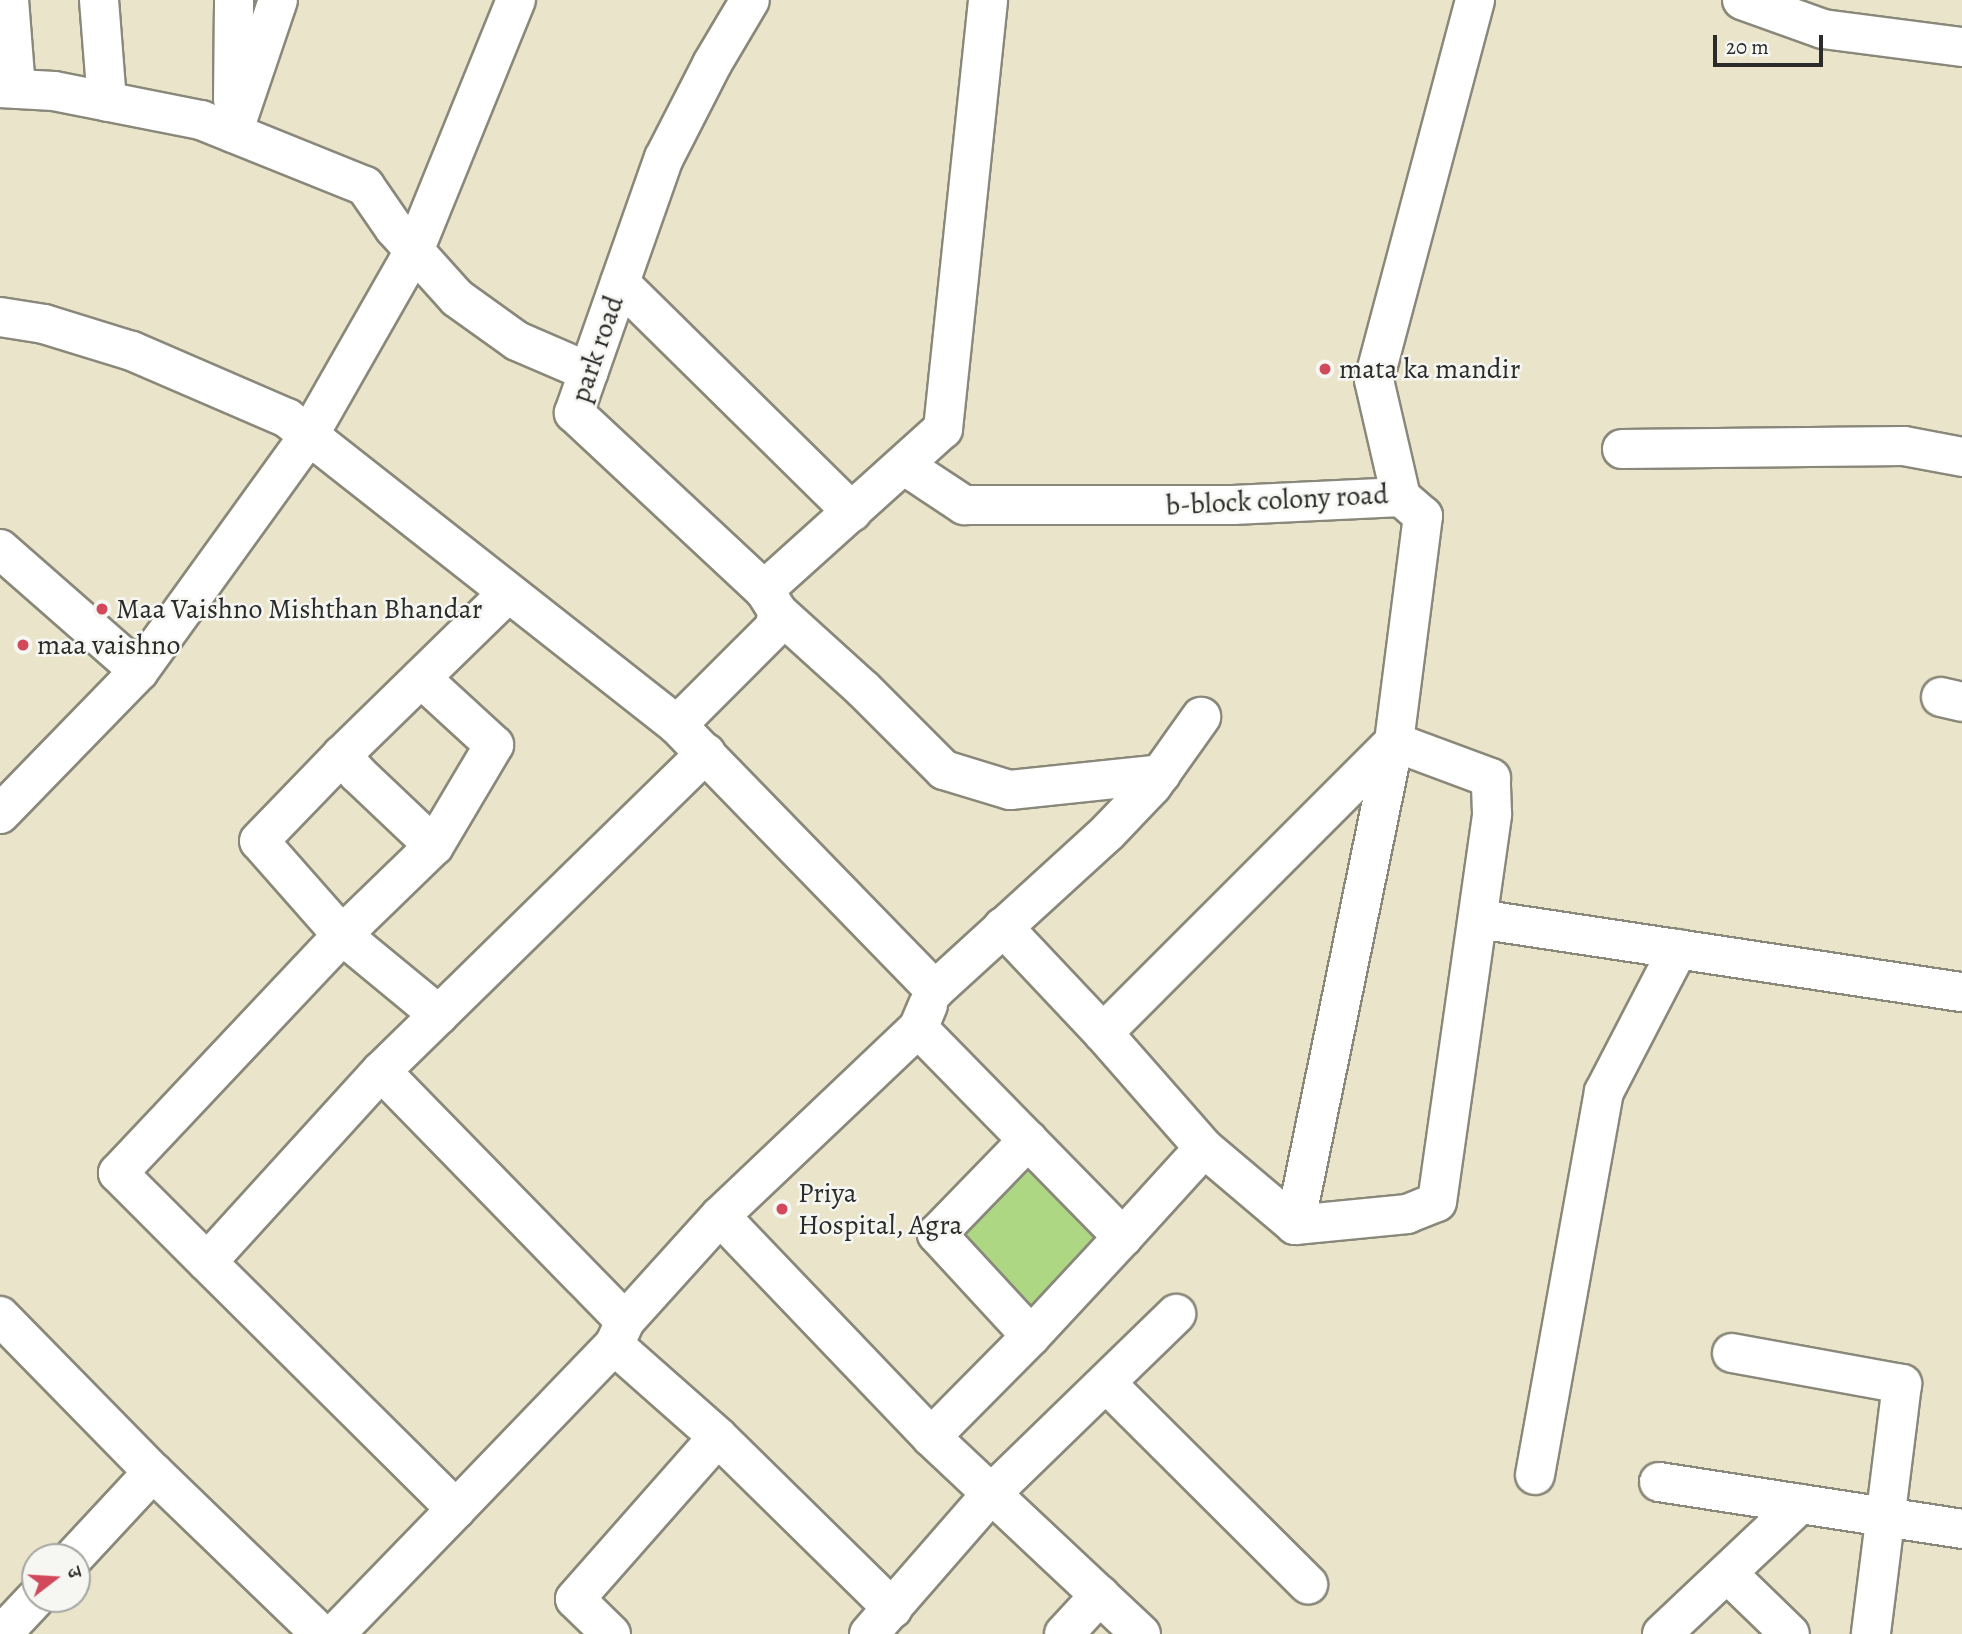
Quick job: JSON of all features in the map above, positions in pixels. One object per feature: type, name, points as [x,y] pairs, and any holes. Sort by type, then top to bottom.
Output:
[{"type":"street","points":[[9,0],[8,88],[54,92],[201,120],[365,186],[414,251],[457,298],[517,341],[589,372]]},
{"type":"street","points":[[99,0],[107,102]]},
{"type":"street","points":[[233,133],[234,0]]},
{"type":"street","points":[[233,133],[278,0]]},
{"type":"street","points":[[0,814],[139,671],[309,435],[414,251],[516,0]]},
{"type":"street","name":"park road","points":[[750,0],[712,64],[664,158],[574,413],[771,601]]},
{"type":"street","points":[[677,725],[774,628],[771,601],[852,513],[943,429],[988,0]]},
{"type":"street","name":"b-block colony road","points":[[905,466],[964,505],[1233,505],[1401,497],[1374,380],[1475,0]]},
{"type":"street","points":[[1742,0],[1823,29],[1962,47]]},
{"type":"street","points":[[620,283],[852,513]]},
{"type":"street","points":[[0,317],[44,324],[132,351],[287,418],[677,725],[935,990]]},
{"type":"street","points":[[1622,449],[1905,446],[1962,457]]},
{"type":"street","points":[[1295,1225],[1394,742],[1423,516],[1401,497]]},
{"type":"street","points":[[0,549],[139,671]]},
{"type":"street","points":[[439,1014],[342,935],[259,841],[342,755],[508,593]]},
{"type":"street","points":[[771,601],[944,770],[1010,790],[1161,774]]},
{"type":"street","points":[[421,678],[495,745],[434,846],[342,935],[118,1173],[456,1509]]},
{"type":"street","points":[[335,1634],[456,1509],[619,1333],[720,1216],[918,1028],[935,990],[1108,832],[1161,774],[1201,717]]},
{"type":"street","points":[[1003,927],[1103,1033],[1204,1148],[1295,1225],[1408,1214],[1437,1202],[1492,814],[1491,778],[1394,742]]},
{"type":"street","points":[[1103,1033],[1394,742]]},
{"type":"street","points":[[207,1262],[381,1071],[706,753]]},
{"type":"street","points":[[342,755],[358,774],[434,846]]},
{"type":"street","points":[[1478,919],[1962,992]]},
{"type":"street","points":[[1535,1475],[1604,1092],[1678,949]]},
{"type":"street","points":[[918,1028],[1124,1237]]},
{"type":"street","points":[[381,1071],[619,1333],[718,1437],[881,1622],[992,1493],[1176,1314]]},
{"type":"street","points":[[1028,1140],[937,1234],[1031,1336]]},
{"type":"street","points":[[931,1437],[1031,1336],[1204,1148]]},
{"type":"street","points":[[720,1216],[931,1437],[1141,1634]]},
{"type":"street","points":[[0,1316],[153,1472],[321,1634]]},
{"type":"street","points":[[1732,1353],[1902,1384],[1871,1634]]},
{"type":"street","points":[[1107,1384],[1308,1584]]},
{"type":"street","points":[[611,1634],[575,1599],[718,1437]]},
{"type":"street","points":[[87,1543],[153,1472]]},
{"type":"street","points":[[1660,1482],[1962,1529]]},
{"type":"street","points":[[1662,1634],[1800,1504]]},
{"type":"street","points":[[1728,1574],[1790,1634]]},
{"type":"street","points":[[1064,1634],[1100,1595]]},
{"type":"street","points":[[2,1634],[22,1613]]},
{"type":"green space","points":[[1031,1164],[1106,1242],[1031,1315],[959,1238]]},
{"type":"place","name":"mata ka mandir","points":[[1325,369]]},
{"type":"place","name":"Maa Vaishno Mishthan Bhandar","points":[[102,609]]},
{"type":"place","name":"maa vaishno","points":[[23,645]]},
{"type":"place","name":"Priya Hospital, Agra","points":[[782,1209]]}]
